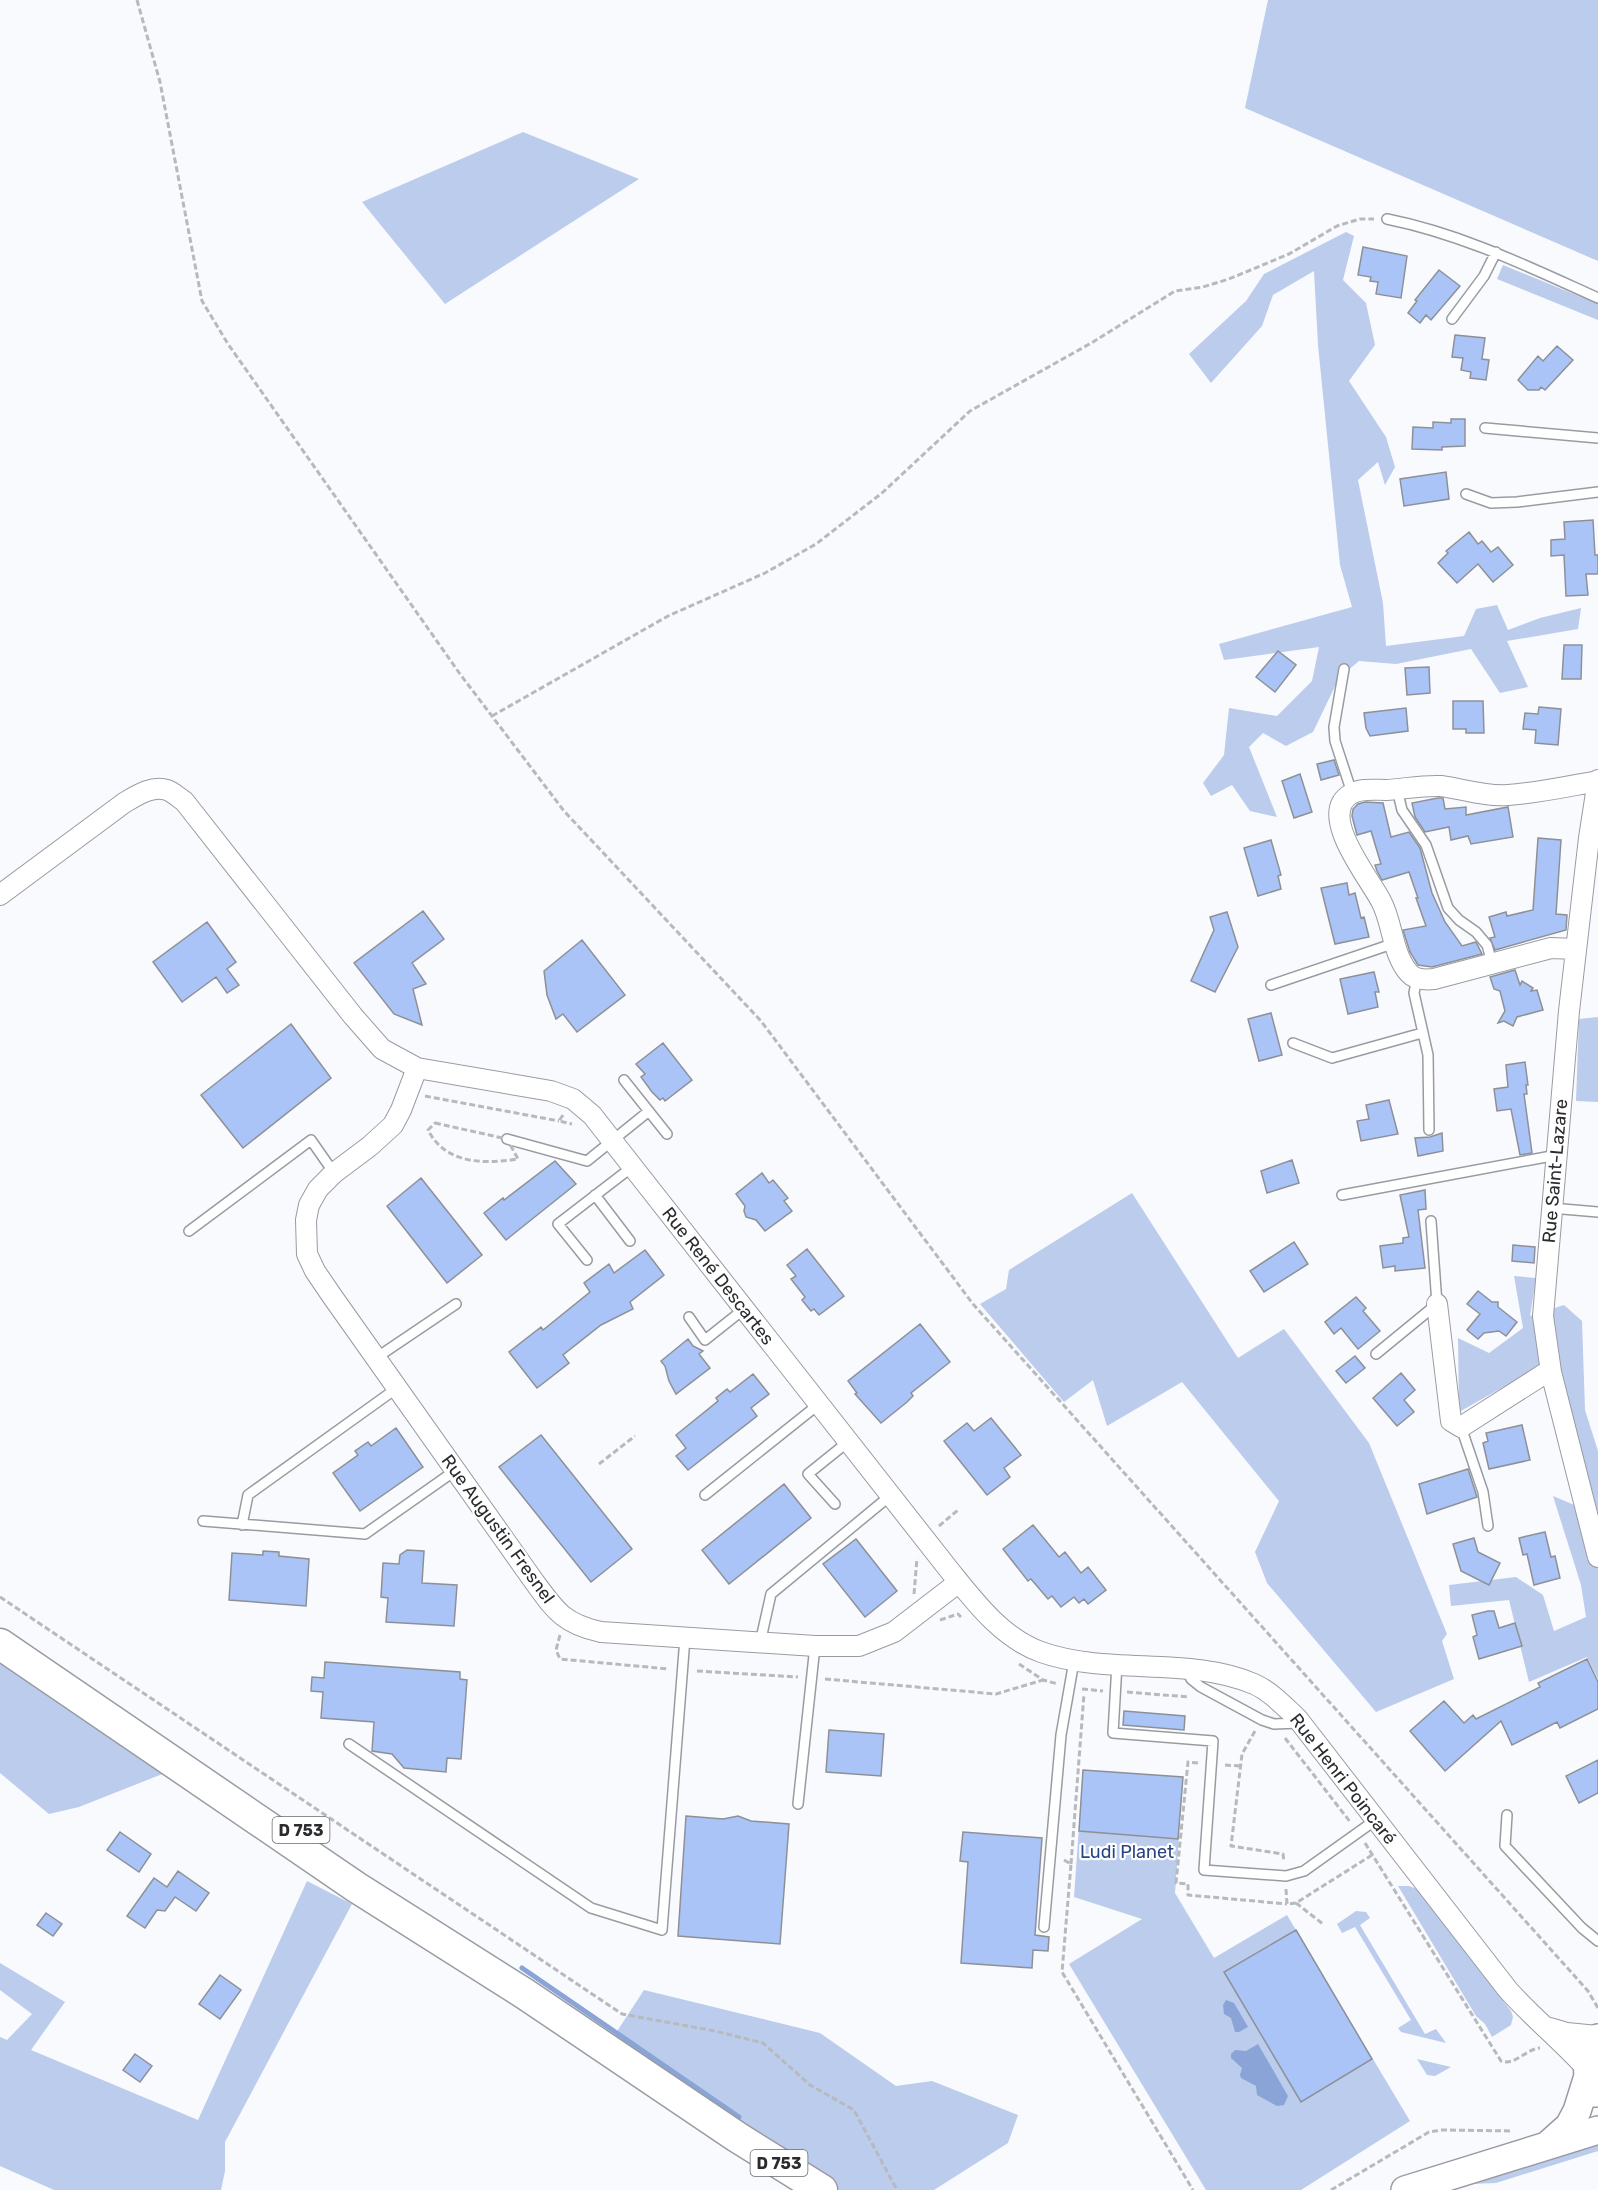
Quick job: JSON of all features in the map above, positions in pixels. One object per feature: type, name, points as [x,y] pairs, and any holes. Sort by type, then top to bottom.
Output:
[{"type":"main road","name":"D 753","points":[[0,1621],[456,1938],[525,1994]]},
{"type":"main road","name":"D 753","points":[[0,1644],[357,1887],[525,1994],[737,2137],[822,2190]]},
{"type":"main road","points":[[1550,2143],[1569,2126],[1591,2081],[1590,2052],[1598,2037]]},
{"type":"main road","points":[[1405,2190],[1550,2143],[1598,2130]]},
{"type":"main road","name":"D 753","points":[[737,2137],[806,2190]]},
{"type":"street","points":[[1576,949],[1551,948],[1434,979],[1422,980],[1409,974],[1401,960],[1381,900],[1363,873],[1342,831],[1339,813],[1341,802],[1352,793],[1364,790],[1438,786],[1492,795],[1508,795],[1598,780]]},
{"type":"street","name":"Rue Saint-Lazare","points":[[1598,780],[1576,949],[1543,1316],[1551,1372],[1598,1557]]},
{"type":"street","name":"Rue René Descartes","points":[[0,895],[124,803],[151,789],[167,790],[184,801],[368,1035],[382,1049],[417,1068],[551,1090],[573,1099],[592,1115],[959,1582]]},
{"type":"street","name":"Rue Augustin Fresnel","points":[[417,1068],[393,1125],[318,1189],[309,1205],[305,1236],[307,1254],[315,1272],[539,1588],[565,1619],[580,1628],[601,1632],[815,1646],[859,1646],[874,1642],[894,1632],[959,1582]]},
{"type":"street","points":[[1437,1304],[1451,1421],[1461,1427],[1544,1374],[1551,1372]]},
{"type":"street","points":[[959,1582],[989,1617],[1016,1638],[1040,1652],[1074,1660]]},
{"type":"street","name":"Rue Henri Poincaré","points":[[1074,1660],[1228,1675],[1256,1685],[1275,1698],[1301,1722],[1508,1990],[1539,2024]]},
{"type":"street","points":[[1539,2024],[1567,2033],[1598,2037]]},
{"type":"street","points":[[1539,2024],[1567,2046],[1591,2081]]},
{"type":"lane","points":[[1387,219],[1419,225],[1461,238],[1598,298]]},
{"type":"lane","points":[[1452,319],[1479,284],[1496,252]]},
{"type":"lane","points":[[1485,428],[1598,438]]},
{"type":"lane","points":[[1466,494],[1491,503],[1598,492]]},
{"type":"lane","points":[[1344,669],[1334,727],[1335,741],[1352,793]]},
{"type":"lane","points":[[1397,789],[1402,810],[1426,845],[1448,908],[1459,920],[1476,932],[1487,945],[1492,963]]},
{"type":"lane","points":[[1271,985],[1395,942]]},
{"type":"lane","points":[[1417,978],[1414,993],[1428,1055],[1429,1130]]},
{"type":"lane","points":[[1293,1043],[1332,1058],[1422,1033]]},
{"type":"lane","points":[[624,1080],[667,1134]]},
{"type":"lane","points":[[507,1139],[587,1161],[649,1111]]},
{"type":"lane","points":[[189,1231],[310,1140],[334,1173]]},
{"type":"lane","points":[[1342,1195],[1557,1155]]},
{"type":"lane","points":[[587,1260],[558,1224],[632,1167]]},
{"type":"lane","points":[[595,1195],[630,1241]]},
{"type":"lane","points":[[1551,1208],[1598,1212]]},
{"type":"lane","points":[[1376,1354],[1437,1304],[1431,1221]]},
{"type":"lane","points":[[376,1358],[456,1304]]},
{"type":"lane","points":[[688,1317],[705,1340],[744,1309]]},
{"type":"lane","points":[[242,1525],[248,1495],[397,1388]]},
{"type":"lane","points":[[705,1495],[819,1404]]},
{"type":"lane","points":[[1461,1427],[1483,1492],[1488,1526]]},
{"type":"lane","points":[[835,1504],[808,1474],[849,1442]]},
{"type":"lane","points":[[203,1521],[365,1534],[456,1470]]},
{"type":"lane","points":[[760,1643],[771,1594],[891,1495]]},
{"type":"lane","points":[[349,1744],[591,1908],[662,1930],[685,1638]]},
{"type":"lane","points":[[798,1804],[815,1646]]},
{"type":"lane","points":[[1044,1927],[1061,1735],[1074,1660]]},
{"type":"lane","points":[[1117,1664],[1113,1733],[1213,1741],[1204,1870],[1286,1876],[1304,1870],[1377,1819]]},
{"type":"lane","points":[[1187,1670],[1191,1679],[1202,1687],[1262,1720],[1274,1724],[1301,1722]]},
{"type":"lane","points":[[1507,1815],[1505,1846],[1582,1928],[1598,1941]]},
{"type":"path","points":[[137,0],[160,82],[202,301],[228,344],[460,674],[564,811],[761,1022],[973,1304],[1588,1991],[1598,2008]]},
{"type":"path","points":[[492,716],[668,616],[765,573],[816,544],[882,493],[970,411],[1093,342],[1175,291],[1203,287],[1260,267],[1316,240],[1337,226],[1360,219],[1387,219]]},
{"type":"path","points":[[407,1092],[559,1121]]},
{"type":"path","points":[[435,1123],[507,1139],[518,1160],[476,1163],[449,1152],[433,1139],[429,1130],[435,1123]]},
{"type":"path","points":[[599,1464],[635,1436]]},
{"type":"path","points":[[0,1598],[622,2014],[715,2031],[763,2043],[810,2085],[854,2110],[897,2190]]},
{"type":"path","points":[[565,1619],[556,1650],[560,1659],[683,1670],[812,1677],[996,1694],[1043,1680]]},
{"type":"path","points":[[1084,1690],[1062,1972],[1193,2190]]},
{"type":"path","points":[[1258,1727],[1242,1754],[1231,1846],[1282,1854],[1287,1904],[1296,1902],[1373,1854]]},
{"type":"path","points":[[1051,1848],[1059,1857],[1071,1864]]},
{"type":"path","points":[[1296,1902],[1323,1924]]},
{"type":"path","points":[[1496,2052],[1502,2061],[1507,2063],[1531,2050],[1546,2049]]},
{"type":"path","points":[[1331,2190],[1429,2132],[1442,2130],[1519,2131]]},
{"type":"green space","points":[[1268,0],[1598,0],[1598,261],[1245,108]]},
{"type":"green space","points":[[523,132],[639,179],[445,304],[362,202]]},
{"type":"green space","points":[[1346,232],[1354,236],[1343,280],[1366,303],[1375,345],[1349,381],[1386,437],[1395,467],[1385,485],[1378,462],[1358,480],[1383,603],[1386,646],[1464,636],[1476,609],[1497,605],[1508,630],[1540,618],[1581,608],[1578,629],[1507,641],[1528,687],[1500,693],[1471,649],[1396,664],[1359,661],[1339,678],[1313,732],[1286,746],[1263,733],[1249,747],[1277,817],[1250,811],[1232,785],[1211,796],[1203,783],[1224,755],[1229,708],[1277,716],[1312,681],[1319,647],[1224,660],[1219,644],[1352,607],[1340,565],[1318,345],[1314,271],[1273,295],[1262,326],[1211,383],[1189,354],[1246,301],[1264,274]]},
{"type":"green space","points":[[1503,265],[1598,304],[1598,320],[1497,279]]},
{"type":"green space","points":[[1598,1017],[1598,1102],[1576,1101],[1579,1019]]},
{"type":"green space","points":[[1132,1193],[1238,1358],[1284,1329],[1369,1443],[1447,1634],[1442,1641],[1454,1679],[1376,1712],[1267,1583],[1255,1552],[1279,1501],[1182,1382],[1107,1426],[1093,1380],[1064,1402],[980,1304],[1006,1289],[1009,1270]]},
{"type":"green space","points":[[1514,1276],[1536,1278],[1530,1316],[1564,1305],[1582,1321],[1585,1410],[1598,1451],[1598,1513],[1559,1366],[1532,1371],[1459,1412],[1458,1338],[1489,1353],[1523,1328]]},
{"type":"green space","points":[[1553,1496],[1598,1515],[1598,1679],[1587,1657],[1529,1682],[1509,1600],[1451,1606],[1449,1585],[1516,1577],[1543,1595],[1554,1631],[1586,1617],[1581,1585]]},
{"type":"green space","points":[[0,1650],[175,1769],[79,1807],[49,1814],[0,1773]]},
{"type":"green space","name":"Ludi Planet","points":[[1083,1770],[1183,1777],[1175,1893],[1214,1958],[1287,1915],[1410,2121],[1301,2190],[1206,2190],[1069,1964],[1142,1919],[1074,1897]]},
{"type":"green space","points":[[307,1881],[352,1904],[225,2142],[225,2171],[221,2190],[54,2190],[0,2166],[0,2037],[7,2040],[32,2014],[0,1990],[0,1963],[65,2002],[31,2050],[198,2120]]},
{"type":"green space","points":[[1398,1886],[1417,1889],[1511,2011],[1513,2017],[1511,2025],[1492,2037],[1485,2024],[1476,2016]]},
{"type":"green space","points":[[1356,1911],[1366,1912],[1370,1918],[1360,1925],[1425,2034],[1436,2029],[1446,2043],[1401,2032],[1398,2028],[1411,2020],[1355,1927],[1342,1933],[1337,1924]]},
{"type":"green space","points":[[644,1990],[820,2033],[896,2086],[932,2081],[1018,2115],[1008,2143],[934,2190],[839,2190],[614,2036]]},
{"type":"green space","points":[[1417,2059],[1451,2067],[1435,2076],[1427,2075]]},
{"type":"green space","points":[[1598,2144],[1598,2151],[1496,2183],[1469,2184],[1502,2171]]},
{"type":"shaded area","points":[[1226,2000],[1234,2003],[1248,2027],[1235,2032],[1231,2018],[1224,2014],[1223,2005]]},
{"type":"shaded area","points":[[1258,2044],[1288,2096],[1284,2105],[1277,2106],[1257,2095],[1256,2086],[1241,2078],[1242,2068],[1231,2058],[1235,2050],[1246,2051]]},
{"type":"building","points":[[1363,247],[1407,256],[1401,298],[1376,294],[1378,282],[1370,281],[1371,277],[1358,275]]},
{"type":"building","points":[[1439,270],[1460,286],[1431,320],[1426,315],[1420,323],[1408,313],[1417,301],[1415,300]]},
{"type":"building","points":[[1455,335],[1485,338],[1482,359],[1489,360],[1486,380],[1470,378],[1471,372],[1461,370],[1463,358],[1452,357]]},
{"type":"building","points":[[1557,346],[1573,360],[1545,390],[1541,387],[1539,390],[1528,390],[1518,380],[1538,356],[1543,361]]},
{"type":"building","points":[[1451,419],[1465,419],[1465,446],[1442,447],[1442,450],[1412,449],[1413,427],[1433,428],[1433,422],[1451,423]]},
{"type":"building","points":[[1446,472],[1449,499],[1404,506],[1400,479]]},
{"type":"building","points":[[1593,520],[1598,574],[1586,574],[1588,595],[1566,596],[1564,555],[1551,556],[1551,540],[1565,539],[1564,522]]},
{"type":"building","points":[[1469,532],[1478,544],[1482,541],[1491,552],[1498,547],[1513,565],[1493,582],[1478,564],[1457,583],[1438,563],[1448,553],[1446,551]]},
{"type":"building","points":[[1564,645],[1582,645],[1581,679],[1562,679]]},
{"type":"building","points":[[1278,651],[1296,665],[1275,692],[1256,677]]},
{"type":"building","points":[[1429,667],[1430,693],[1407,695],[1405,668]]},
{"type":"building","points":[[1453,701],[1483,701],[1484,733],[1466,733],[1466,729],[1453,729]]},
{"type":"building","points":[[1539,707],[1561,709],[1558,745],[1535,743],[1536,730],[1523,729],[1525,713],[1538,714]]},
{"type":"building","points":[[1406,708],[1408,731],[1370,736],[1366,728],[1364,713]]},
{"type":"building","points":[[1334,760],[1339,775],[1321,780],[1317,764]]},
{"type":"building","points":[[1300,774],[1312,812],[1294,818],[1282,781]]},
{"type":"building","points":[[1443,798],[1445,809],[1466,807],[1466,815],[1508,807],[1513,837],[1471,844],[1468,836],[1451,840],[1449,827],[1425,832],[1415,817],[1412,803]]},
{"type":"building","points":[[1365,802],[1383,803],[1391,837],[1409,832],[1420,848],[1432,893],[1445,922],[1462,946],[1476,942],[1482,954],[1432,967],[1418,965],[1410,952],[1403,930],[1426,926],[1416,898],[1418,898],[1409,872],[1382,880],[1375,865],[1381,864],[1371,831],[1357,835],[1352,816],[1353,809]]},
{"type":"building","points":[[1538,838],[1561,840],[1556,914],[1567,915],[1566,930],[1495,950],[1490,938],[1495,937],[1489,917],[1506,912],[1507,916],[1533,910]]},
{"type":"building","points":[[1271,840],[1281,875],[1278,876],[1281,889],[1258,896],[1244,848]]},
{"type":"building","points":[[1347,883],[1349,895],[1355,893],[1361,918],[1364,917],[1369,937],[1335,944],[1321,888]]},
{"type":"building","points":[[423,911],[444,939],[412,963],[426,984],[413,989],[422,1025],[394,1014],[354,963]]},
{"type":"building","points":[[1227,912],[1238,947],[1215,992],[1191,981],[1214,930],[1210,917]]},
{"type":"building","points":[[207,922],[236,962],[227,969],[239,985],[227,993],[216,977],[182,1002],[153,962]]},
{"type":"building","points":[[582,940],[625,995],[577,1032],[563,1014],[556,1019],[547,995],[544,971]]},
{"type":"building","points":[[1515,970],[1520,985],[1522,981],[1533,988],[1531,991],[1537,990],[1543,1010],[1517,1017],[1513,1026],[1504,1021],[1498,1023],[1505,1011],[1500,991],[1494,989],[1490,977]]},
{"type":"building","points":[[1374,972],[1379,992],[1375,992],[1378,1007],[1348,1014],[1340,979]]},
{"type":"building","points":[[1271,1013],[1282,1055],[1259,1061],[1248,1019]]},
{"type":"building","points":[[291,1024],[331,1078],[243,1148],[201,1095]]},
{"type":"building","points":[[663,1043],[692,1080],[665,1101],[663,1098],[660,1100],[652,1092],[641,1077],[645,1074],[636,1064]]},
{"type":"building","points":[[1525,1062],[1528,1085],[1526,1085],[1527,1094],[1524,1094],[1532,1153],[1520,1155],[1511,1109],[1497,1111],[1494,1089],[1508,1087],[1506,1065]]},
{"type":"building","points":[[1389,1100],[1398,1134],[1361,1141],[1357,1121],[1369,1119],[1366,1105]]},
{"type":"building","points":[[1442,1133],[1443,1151],[1418,1156],[1415,1138]]},
{"type":"building","points":[[1292,1160],[1299,1183],[1267,1193],[1261,1171]]},
{"type":"building","points":[[555,1161],[576,1184],[506,1240],[484,1213]]},
{"type":"building","points":[[762,1173],[769,1183],[773,1180],[788,1198],[784,1201],[792,1211],[765,1231],[756,1220],[746,1217],[745,1206],[736,1194]]},
{"type":"building","points":[[421,1178],[482,1255],[447,1283],[387,1206]]},
{"type":"building","points":[[1425,1190],[1426,1209],[1418,1210],[1425,1268],[1395,1271],[1395,1266],[1383,1268],[1380,1246],[1403,1243],[1403,1238],[1409,1237],[1400,1195]]},
{"type":"building","points":[[1294,1242],[1308,1264],[1264,1292],[1250,1271]]},
{"type":"building","points":[[1513,1245],[1535,1247],[1534,1263],[1512,1261]]},
{"type":"building","points":[[807,1249],[844,1296],[819,1315],[814,1309],[811,1311],[802,1300],[805,1297],[791,1279],[796,1276],[787,1265]]},
{"type":"building","points":[[645,1250],[664,1275],[630,1302],[633,1309],[601,1325],[563,1355],[569,1363],[537,1388],[509,1352],[541,1327],[543,1330],[590,1292],[584,1283],[609,1264],[614,1273]]},
{"type":"building","points":[[1478,1291],[1492,1302],[1498,1302],[1498,1307],[1517,1322],[1506,1336],[1499,1331],[1484,1333],[1478,1339],[1467,1330],[1480,1314],[1467,1304]]},
{"type":"building","points":[[1356,1297],[1366,1308],[1363,1311],[1380,1331],[1358,1349],[1341,1328],[1334,1334],[1325,1322]]},
{"type":"building","points":[[920,1324],[950,1362],[911,1393],[913,1396],[907,1402],[881,1423],[855,1394],[857,1393],[848,1381]]},
{"type":"building","points":[[688,1339],[693,1346],[703,1351],[699,1354],[710,1368],[676,1394],[661,1361]]},
{"type":"building","points":[[1355,1356],[1365,1368],[1346,1383],[1336,1371]]},
{"type":"building","points":[[1401,1373],[1415,1390],[1404,1400],[1414,1412],[1397,1426],[1373,1398]]},
{"type":"building","points":[[753,1374],[769,1394],[751,1408],[757,1416],[688,1470],[676,1456],[686,1448],[676,1435],[718,1401],[716,1398],[727,1389],[730,1392]]},
{"type":"building","points":[[991,1418],[1021,1455],[1004,1468],[1010,1477],[987,1495],[944,1441],[967,1423],[974,1431]]},
{"type":"building","points":[[1522,1425],[1530,1460],[1489,1469],[1483,1443],[1488,1441],[1486,1433]]},
{"type":"building","points":[[396,1428],[423,1467],[360,1511],[333,1473],[358,1455],[355,1451],[368,1442],[371,1446]]},
{"type":"building","points":[[541,1435],[632,1549],[591,1582],[499,1467]]},
{"type":"building","points":[[1468,1469],[1477,1497],[1427,1514],[1419,1484]]},
{"type":"building","points":[[784,1484],[811,1518],[729,1584],[702,1550]]},
{"type":"building","points":[[1033,1525],[1059,1557],[1065,1552],[1081,1573],[1088,1567],[1106,1590],[1088,1604],[1084,1599],[1079,1603],[1074,1597],[1061,1607],[1052,1596],[1048,1599],[1031,1579],[1028,1581],[1003,1549]]},
{"type":"building","points":[[1545,1532],[1551,1557],[1555,1556],[1560,1578],[1534,1585],[1527,1554],[1523,1555],[1519,1538]]},
{"type":"building","points":[[1474,1538],[1478,1552],[1500,1563],[1489,1585],[1461,1571],[1453,1544]]},
{"type":"building","points":[[856,1539],[897,1591],[865,1617],[823,1564]]},
{"type":"building","points":[[407,1550],[424,1551],[422,1583],[457,1585],[454,1626],[386,1622],[388,1598],[381,1597],[383,1563],[399,1564],[400,1555]]},
{"type":"building","points":[[263,1551],[279,1552],[279,1556],[309,1559],[306,1606],[229,1600],[232,1553],[263,1555]]},
{"type":"building","points":[[1494,1611],[1499,1628],[1515,1623],[1522,1646],[1479,1659],[1473,1637],[1477,1635],[1472,1615]]},
{"type":"building","points":[[1587,1659],[1598,1682],[1598,1709],[1560,1728],[1557,1722],[1512,1745],[1501,1721],[1445,1771],[1410,1731],[1444,1701],[1464,1723],[1473,1715],[1476,1719],[1540,1687],[1538,1683]]},
{"type":"building","points":[[325,1662],[460,1672],[460,1679],[467,1680],[461,1759],[447,1758],[446,1772],[404,1768],[392,1754],[372,1751],[374,1722],[321,1718],[323,1692],[311,1691],[312,1677],[324,1678]]},
{"type":"building","points":[[1124,1711],[1185,1716],[1184,1730],[1123,1725]]},
{"type":"building","points":[[829,1730],[884,1734],[881,1776],[826,1772]]},
{"type":"building","points":[[1598,1760],[1598,1793],[1579,1803],[1566,1776]]},
{"type":"building","points":[[1083,1770],[1183,1777],[1178,1839],[1079,1831]]},
{"type":"building","points":[[686,1816],[723,1819],[738,1816],[751,1821],[789,1824],[780,1944],[678,1936]]},
{"type":"building","points":[[120,1832],[151,1854],[139,1872],[107,1850]]},
{"type":"building","points":[[963,1832],[1042,1838],[1035,1935],[1049,1937],[1048,1951],[1033,1950],[1032,1968],[961,1963],[968,1862],[960,1861]]},
{"type":"building","points":[[178,1871],[209,1893],[196,1911],[175,1897],[165,1911],[157,1910],[145,1928],[127,1916],[154,1878],[167,1887]]},
{"type":"building","points":[[46,1913],[62,1924],[53,1936],[37,1925]]},
{"type":"building","points":[[1296,1930],[1372,2059],[1301,2102],[1224,1972]]},
{"type":"building","points":[[220,1975],[241,1990],[220,2019],[199,2004]]},
{"type":"building","points":[[135,2054],[152,2066],[140,2082],[123,2070]]},
{"type":"waterway","points":[[522,1968],[739,2117]]}]
